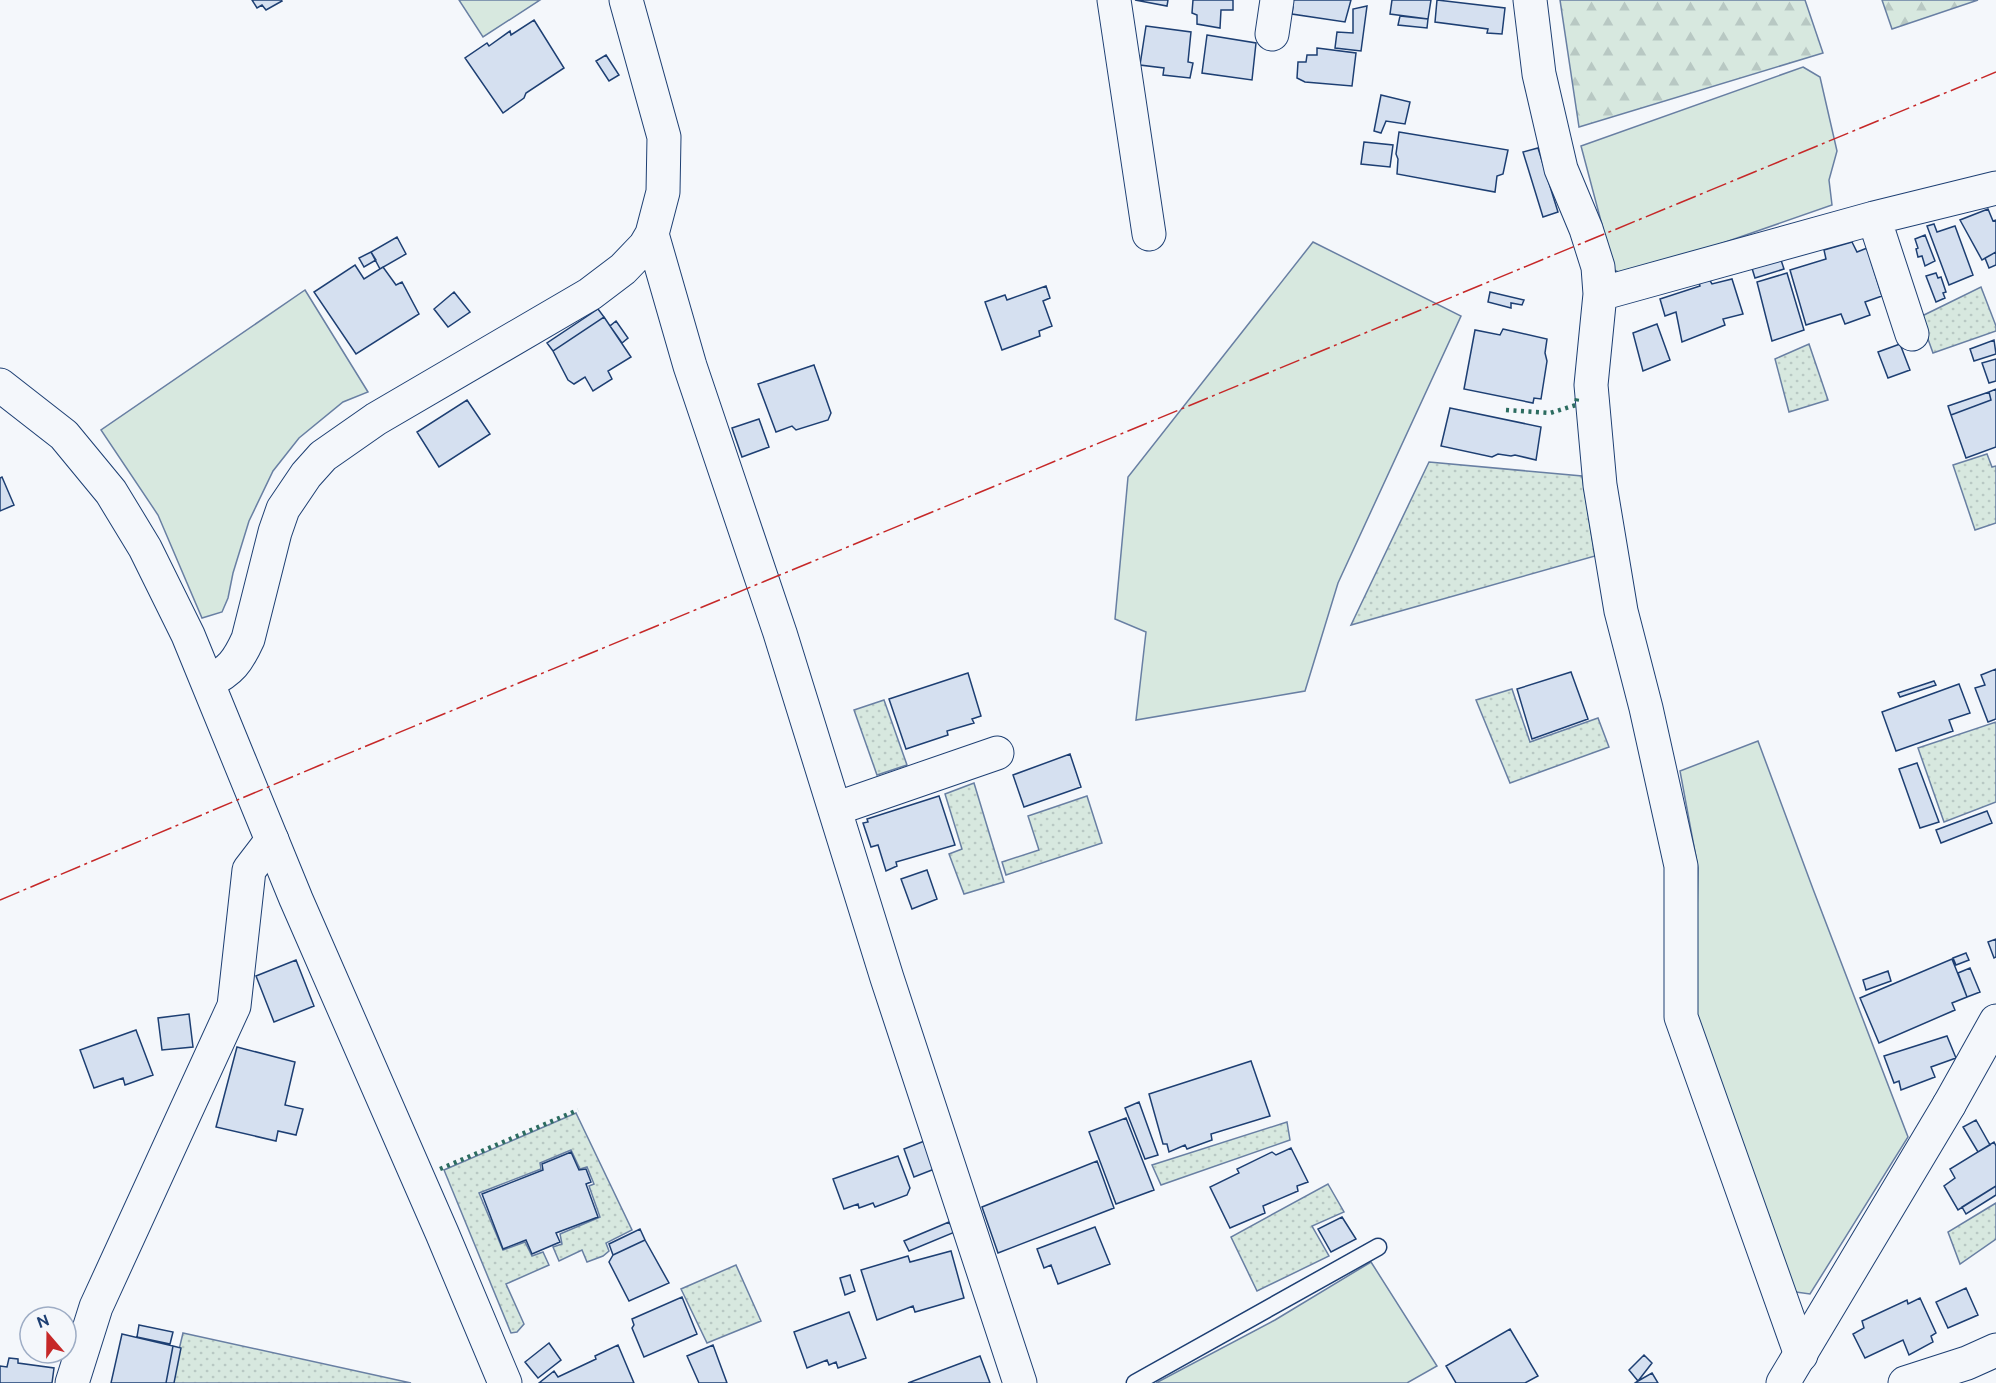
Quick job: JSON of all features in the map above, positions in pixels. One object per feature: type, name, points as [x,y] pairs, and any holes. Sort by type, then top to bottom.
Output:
[{"type":"street","points":[[208,682],[231,669],[241,653],[248,639],[283,509],[306,475],[323,456],[376,419],[590,294],[634,259],[645,246],[652,234],[663,192],[664,137],[626,0]]},
{"type":"street","points":[[1114,0],[1149,234]]},
{"type":"street","points":[[1272,34],[1277,0]]},
{"type":"street","points":[[1530,0],[1539,74],[1561,170],[1586,229],[1598,267],[1600,294],[1591,385],[1600,485],[1621,611],[1646,708],[1681,866],[1681,1017],[1802,1355]]},
{"type":"street","points":[[1600,294],[1874,218],[1996,188]]},
{"type":"street","points":[[1874,218],[1912,334]]},
{"type":"street","points":[[652,234],[690,366],[780,633],[884,967],[1020,1383]]},
{"type":"street","points":[[0,385],[64,435],[111,492],[145,548],[188,635],[296,899],[505,1383]]},
{"type":"street","points":[[835,809],[998,753]]},
{"type":"street","points":[[72,1383],[96,1307],[234,1006],[249,870],[272,840]]},
{"type":"street","points":[[1784,1383],[1949,1105],[1996,1021]]},
{"type":"street","points":[[1905,1383],[1967,1363],[1996,1350]]},
{"type":"lane","points":[[1135,1383],[1378,1247]]},
{"type":"green space","points":[[459,0],[540,0],[483,37]]},
{"type":"green space","points":[[1560,0],[1805,0],[1823,53],[1579,127]]},
{"type":"green space","points":[[1882,0],[1978,0],[1892,29]]},
{"type":"green space","points":[[1803,67],[1820,77],[1837,151],[1829,180],[1832,205],[1628,276],[1614,270],[1581,146]]},
{"type":"green space","points":[[1313,242],[1461,316],[1338,583],[1305,691],[1136,720],[1146,632],[1115,619],[1128,477]]},
{"type":"green space","points":[[1981,287],[1996,331],[1933,353],[1920,317]]},
{"type":"green space","points":[[305,290],[368,392],[343,402],[299,438],[273,471],[249,521],[222,612],[202,618],[158,515],[101,430]]},
{"type":"green space","points":[[1809,344],[1828,400],[1789,412],[1775,359]]},
{"type":"green space","points":[[1987,454],[1992,467],[1996,466],[1996,523],[1975,530],[1953,465]]},
{"type":"green space","points":[[1429,462],[1582,476],[1595,556],[1351,625]]},
{"type":"green space","points":[[1512,689],[1530,742],[1598,718],[1609,747],[1510,783],[1476,700]]},
{"type":"green space","points":[[884,700],[907,765],[877,775],[854,710]]},
{"type":"green space","points":[[1996,722],[1996,802],[1944,822],[1918,748]]},
{"type":"green space","points":[[1758,741],[1908,1137],[1810,1294],[1789,1291],[1770,1218],[1714,1084],[1695,1010],[1698,868],[1680,771]]},
{"type":"green space","points":[[974,783],[1004,882],[964,894],[949,854],[962,849],[945,794]]},
{"type":"green space","points":[[1087,796],[1102,843],[1006,875],[1002,862],[1039,850],[1028,816]]},
{"type":"green space","points":[[576,1113],[632,1230],[606,1243],[609,1251],[603,1256],[587,1262],[582,1250],[559,1261],[553,1247],[562,1244],[560,1234],[600,1217],[589,1186],[594,1184],[587,1167],[580,1169],[571,1150],[540,1163],[541,1169],[479,1193],[503,1250],[525,1242],[532,1256],[543,1252],[549,1265],[506,1284],[524,1324],[517,1332],[511,1333],[444,1170]]},
{"type":"green space","points":[[1287,1122],[1290,1140],[1161,1185],[1152,1165]]},
{"type":"green space","points":[[1328,1184],[1344,1212],[1312,1226],[1329,1256],[1257,1291],[1231,1237]]},
{"type":"green space","points":[[1996,1203],[1996,1239],[1960,1264],[1948,1232]]},
{"type":"green space","points":[[1371,1262],[1437,1366],[1407,1383],[1156,1383],[1275,1320]]},
{"type":"green space","points":[[736,1265],[761,1321],[707,1343],[681,1289]]},
{"type":"green space","points":[[183,1333],[411,1383],[171,1383]]},
{"type":"building","points":[[252,0],[282,1],[266,10],[262,5],[257,8]]},
{"type":"building","points":[[1135,0],[1168,0],[1167,6]]},
{"type":"building","points":[[1193,0],[1233,0],[1233,10],[1221,10],[1220,28],[1197,24],[1197,15],[1192,13]]},
{"type":"building","points":[[1291,0],[1351,0],[1345,22],[1292,14]]},
{"type":"building","points":[[1392,0],[1431,0],[1428,19],[1390,14]]},
{"type":"building","points":[[1437,0],[1505,8],[1502,34],[1487,33],[1488,29],[1435,22]]},
{"type":"building","points":[[1367,6],[1361,51],[1335,48],[1337,32],[1353,33],[1353,9]]},
{"type":"building","points":[[1400,16],[1428,19],[1427,28],[1398,25]]},
{"type":"building","points":[[534,20],[564,68],[526,93],[524,98],[503,113],[465,58],[487,43],[489,46],[510,31],[511,35]]},
{"type":"building","points":[[1146,26],[1191,32],[1188,62],[1193,63],[1190,78],[1163,75],[1164,68],[1140,65]]},
{"type":"building","points":[[1207,35],[1256,43],[1252,80],[1202,73]]},
{"type":"building","points":[[1317,48],[1356,53],[1352,86],[1305,82],[1297,78],[1298,62],[1306,62],[1307,55],[1317,55]]},
{"type":"building","points":[[606,55],[619,75],[609,81],[596,61]]},
{"type":"building","points":[[1381,95],[1410,102],[1405,124],[1386,121],[1381,133],[1374,131]]},
{"type":"building","points":[[1399,132],[1508,150],[1503,174],[1497,176],[1495,192],[1397,174],[1396,154]]},
{"type":"building","points":[[1364,142],[1393,145],[1390,167],[1361,164]]},
{"type":"building","points":[[1538,148],[1558,212],[1543,217],[1523,152]]},
{"type":"building","points":[[1988,209],[1993,221],[1996,220],[1996,252],[1982,260],[1960,220]]},
{"type":"building","points":[[1934,224],[1937,232],[1955,226],[1973,275],[1949,285],[1927,226]]},
{"type":"building","points":[[1925,235],[1935,261],[1925,266],[1922,256],[1918,257],[1915,239]]},
{"type":"building","points":[[397,237],[406,254],[380,269],[371,252]]},
{"type":"building","points":[[1852,242],[1857,252],[1867,248],[1882,296],[1865,302],[1870,315],[1845,324],[1841,314],[1806,325],[1790,270],[1826,259],[1824,250]]},
{"type":"building","points":[[371,252],[376,260],[364,267],[359,258]]},
{"type":"building","points":[[1996,252],[1996,265],[1989,268],[1985,258]]},
{"type":"building","points":[[1780,257],[1784,269],[1755,278],[1751,265]]},
{"type":"building","points":[[355,265],[364,279],[383,267],[396,285],[402,282],[419,314],[356,354],[314,292]]},
{"type":"building","points":[[1787,273],[1804,330],[1772,341],[1757,282]]},
{"type":"building","points":[[1936,273],[1938,278],[1941,277],[1946,292],[1943,293],[1945,298],[1936,302],[1926,276]]},
{"type":"building","points":[[1709,279],[1712,284],[1732,279],[1743,314],[1723,319],[1725,325],[1682,342],[1676,312],[1665,316],[1660,299],[1700,286],[1699,282]]},
{"type":"building","points":[[1046,286],[1050,298],[1043,301],[1052,326],[1039,331],[1040,336],[1002,350],[985,302],[1005,295],[1007,300]]},
{"type":"building","points":[[454,292],[470,312],[448,327],[434,309]]},
{"type":"building","points":[[1490,292],[1524,300],[1522,305],[1511,303],[1511,308],[1488,302]]},
{"type":"building","points":[[598,309],[604,317],[553,351],[547,343]]},
{"type":"building","points":[[604,317],[631,357],[608,371],[612,379],[593,391],[585,377],[574,384],[568,380],[553,351]]},
{"type":"building","points":[[616,321],[628,338],[622,343],[610,326]]},
{"type":"building","points":[[1657,324],[1670,360],[1643,371],[1633,333]]},
{"type":"building","points":[[1503,329],[1547,339],[1545,353],[1547,361],[1541,399],[1534,398],[1533,403],[1464,389],[1475,330],[1500,335]]},
{"type":"building","points":[[1994,340],[1996,354],[1974,361],[1970,349]]},
{"type":"building","points":[[1900,344],[1910,370],[1888,378],[1878,352]]},
{"type":"building","points":[[1996,359],[1996,381],[1989,383],[1982,363]]},
{"type":"building","points":[[814,365],[831,413],[828,420],[796,430],[792,426],[776,432],[758,384]]},
{"type":"building","points":[[1996,389],[1996,447],[1966,458],[1951,415],[1991,400],[1989,392]]},
{"type":"building","points":[[1989,392],[1991,400],[1951,415],[1948,406]]},
{"type":"building","points":[[467,400],[490,434],[439,467],[417,432]]},
{"type":"building","points":[[1450,408],[1541,427],[1536,460],[1515,455],[1498,454],[1492,457],[1441,446]]},
{"type":"building","points":[[759,419],[769,447],[742,457],[732,428]]},
{"type":"building","points":[[2,477],[14,505],[0,511],[0,478]]},
{"type":"building","points":[[1996,669],[1996,719],[1988,722],[1975,688],[1985,685],[1981,675]]},
{"type":"building","points":[[1571,672],[1588,719],[1532,739],[1517,689]]},
{"type":"building","points":[[968,673],[981,716],[972,719],[974,723],[947,731],[948,735],[906,749],[889,699]]},
{"type":"building","points":[[1934,681],[1936,685],[1900,697],[1898,693]]},
{"type":"building","points":[[1959,684],[1970,713],[1949,720],[1953,731],[1896,751],[1882,712]]},
{"type":"building","points":[[1070,754],[1081,787],[1024,807],[1013,775]]},
{"type":"building","points":[[1917,763],[1939,822],[1920,828],[1899,769]]},
{"type":"building","points":[[939,796],[955,845],[896,862],[897,866],[886,871],[878,845],[871,847],[863,823],[868,822],[867,819]]},
{"type":"building","points":[[1987,811],[1992,823],[1941,843],[1936,830]]},
{"type":"building","points":[[927,870],[937,899],[912,909],[901,879]]},
{"type":"building","points":[[1996,939],[1996,957],[1994,958],[1988,942]]},
{"type":"building","points":[[1966,953],[1969,960],[1956,965],[1953,958]]},
{"type":"building","points":[[1952,959],[1967,997],[1952,1003],[1955,1010],[1879,1043],[1860,998]]},
{"type":"building","points":[[296,960],[314,1006],[274,1022],[256,976]]},
{"type":"building","points":[[1970,968],[1980,992],[1967,997],[1958,973]]},
{"type":"building","points":[[1888,971],[1891,981],[1866,990],[1863,980]]},
{"type":"building","points":[[189,1014],[193,1047],[162,1050],[158,1018]]},
{"type":"building","points":[[136,1030],[153,1075],[125,1085],[123,1078],[94,1088],[80,1050]]},
{"type":"building","points":[[1947,1036],[1956,1058],[1931,1067],[1935,1077],[1901,1090],[1899,1081],[1894,1083],[1884,1056]]},
{"type":"building","points":[[237,1047],[295,1062],[285,1105],[303,1109],[296,1135],[278,1131],[276,1141],[216,1127]]},
{"type":"building","points":[[1251,1061],[1270,1116],[1211,1134],[1212,1140],[1187,1149],[1185,1145],[1169,1152],[1167,1144],[1163,1144],[1149,1094]]},
{"type":"building","points":[[1139,1102],[1158,1155],[1145,1159],[1125,1108]]},
{"type":"building","points":[[1126,1118],[1154,1190],[1116,1204],[1089,1132]]},
{"type":"building","points":[[1976,1120],[1990,1145],[1978,1152],[1963,1127]]},
{"type":"building","points":[[927,1140],[937,1168],[914,1177],[904,1149]]},
{"type":"building","points":[[1994,1142],[1996,1146],[1996,1186],[1958,1210],[1944,1186],[1955,1178],[1950,1169]]},
{"type":"building","points":[[1291,1148],[1308,1182],[1297,1186],[1298,1191],[1263,1206],[1265,1213],[1230,1228],[1210,1187],[1239,1173],[1237,1169],[1272,1152],[1276,1155]]},
{"type":"building","points":[[571,1152],[579,1170],[586,1169],[591,1182],[586,1184],[598,1217],[556,1233],[560,1242],[532,1254],[526,1240],[503,1249],[482,1194],[543,1170],[542,1164]]},
{"type":"building","points":[[898,1156],[910,1188],[907,1195],[875,1207],[873,1203],[859,1208],[858,1204],[844,1209],[833,1179]]},
{"type":"building","points":[[1097,1161],[1114,1208],[998,1253],[982,1207]]},
{"type":"building","points":[[1996,1186],[1996,1195],[1966,1214],[1962,1207]]},
{"type":"building","points":[[1342,1217],[1356,1239],[1331,1252],[1318,1229]]},
{"type":"building","points":[[949,1222],[955,1232],[909,1251],[904,1241]]},
{"type":"building","points":[[1095,1227],[1110,1264],[1058,1284],[1051,1265],[1044,1268],[1037,1249]]},
{"type":"building","points":[[640,1229],[645,1240],[613,1255],[609,1244]]},
{"type":"building","points":[[645,1240],[669,1283],[629,1301],[609,1262],[613,1255]]},
{"type":"building","points":[[951,1251],[964,1298],[915,1312],[913,1306],[877,1320],[861,1270],[908,1256],[910,1262]]},
{"type":"building","points":[[850,1275],[855,1291],[845,1295],[840,1278]]},
{"type":"building","points":[[1966,1288],[1978,1315],[1948,1328],[1936,1302]]},
{"type":"building","points":[[682,1297],[697,1334],[644,1357],[632,1328],[634,1325],[632,1319]]},
{"type":"building","points":[[1920,1298],[1936,1333],[1931,1336],[1933,1342],[1909,1355],[1903,1340],[1865,1358],[1853,1334],[1864,1328],[1862,1321],[1907,1300],[1908,1304]]},
{"type":"building","points":[[849,1312],[866,1358],[838,1368],[836,1362],[829,1365],[827,1360],[807,1368],[794,1332]]},
{"type":"building","points":[[139,1325],[173,1332],[170,1344],[137,1337]]},
{"type":"building","points":[[1510,1329],[1538,1376],[1525,1383],[1456,1383],[1446,1366]]},
{"type":"building","points":[[122,1334],[173,1346],[166,1383],[111,1383]]},
{"type":"building","points":[[549,1343],[561,1360],[538,1378],[525,1362]]},
{"type":"building","points":[[618,1345],[634,1383],[539,1383],[554,1371],[558,1377],[596,1359],[595,1356]]},
{"type":"building","points":[[713,1345],[727,1383],[699,1383],[687,1356]]},
{"type":"building","points":[[173,1346],[181,1348],[174,1383],[166,1383]]},
{"type":"building","points":[[1644,1355],[1652,1363],[1638,1381],[1629,1370]]},
{"type":"building","points":[[980,1356],[990,1383],[908,1383]]},
{"type":"building","points":[[9,1358],[18,1359],[18,1365],[54,1368],[52,1383],[0,1383],[0,1366],[7,1367]]},
{"type":"building","points":[[1652,1373],[1658,1383],[1635,1383],[1638,1381]]},
{"type":"hedge","points":[[1506,410],[1550,413],[1576,405],[1577,398]]},
{"type":"hedge","points":[[440,1169],[578,1110]]},
{"type":"power","points":[[0,900],[318,766],[1996,72]]}]
